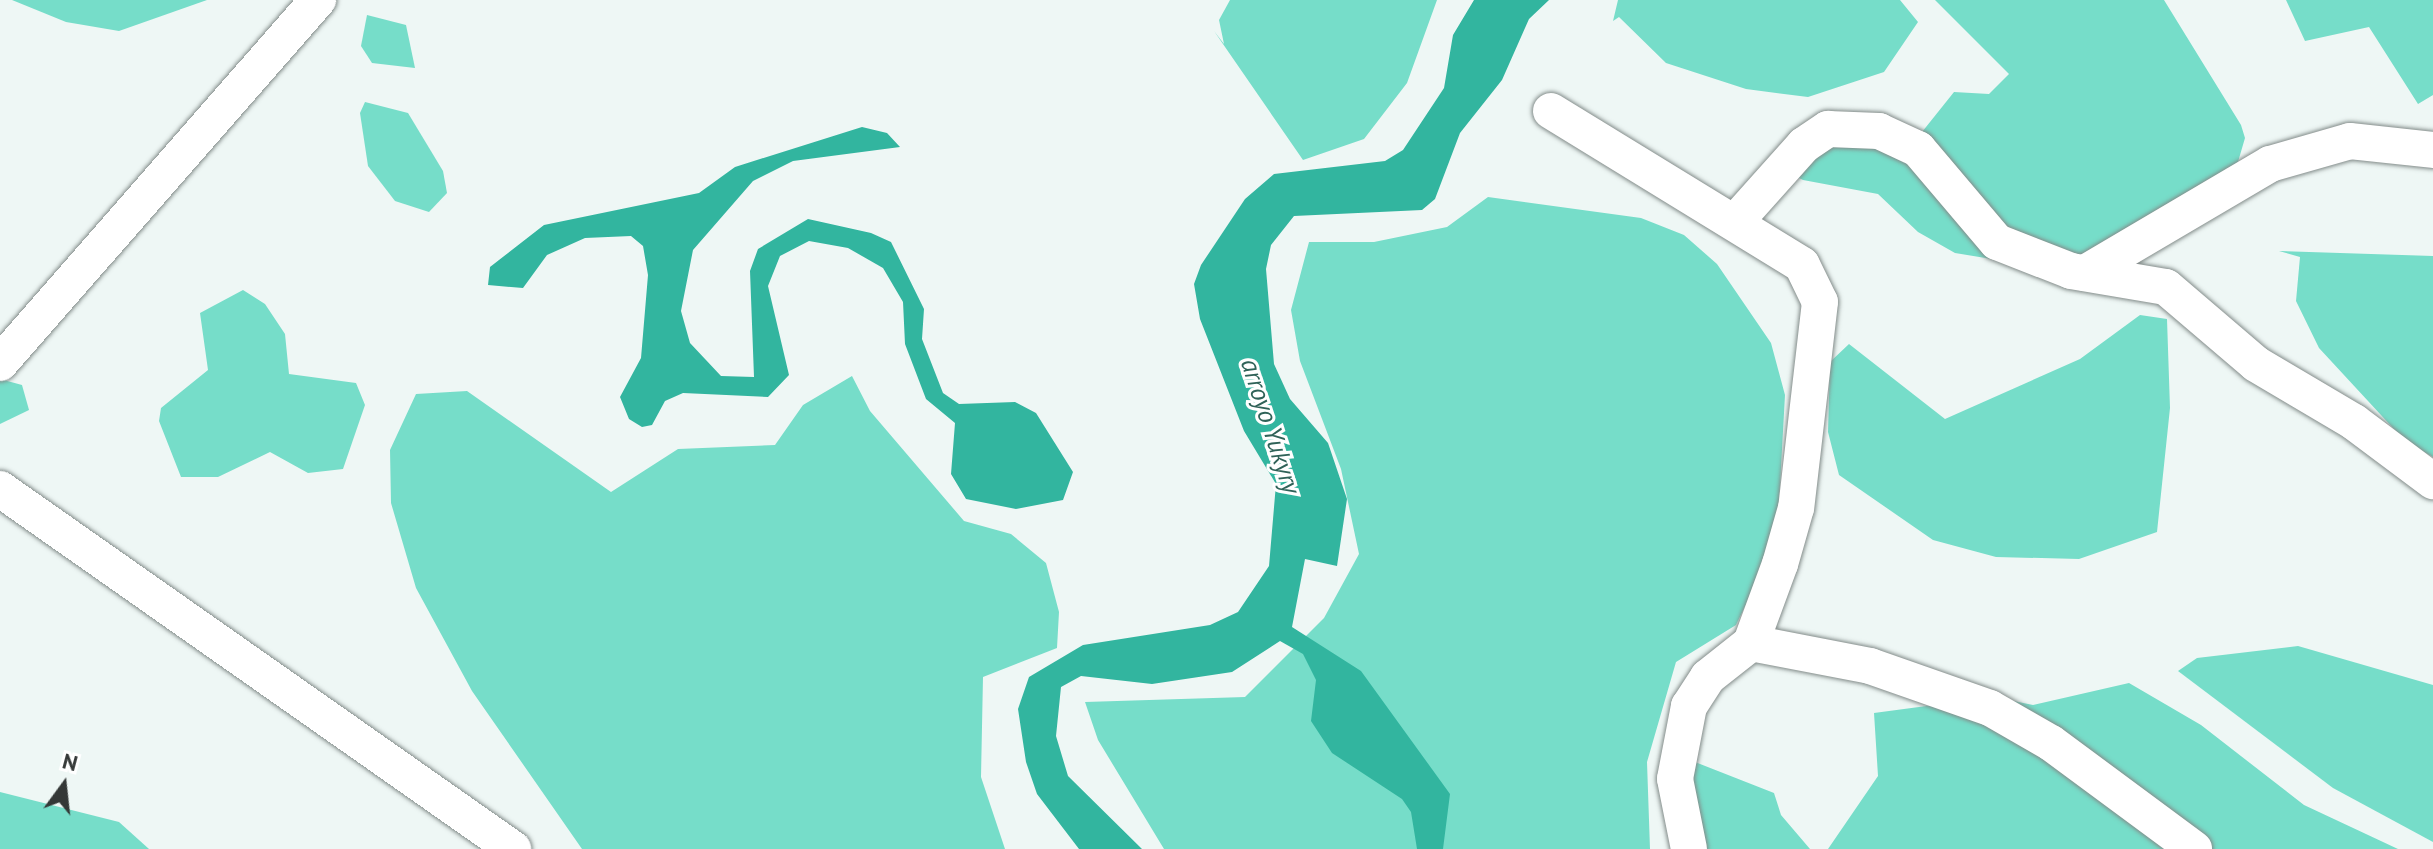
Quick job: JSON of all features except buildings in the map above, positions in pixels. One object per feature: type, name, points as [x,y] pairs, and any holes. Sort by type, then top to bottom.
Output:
[{"type":"lane","points":[[0,363],[318,0]]},
{"type":"lane","points":[[1551,111],[1736,221],[1802,265],[1820,302],[1796,508],[1751,643],[1708,677],[1689,706],[1675,779],[1689,849]]},
{"type":"lane","points":[[1736,221],[1804,145],[1849,125],[1918,149],[1997,242],[2023,257],[2085,273],[2166,287],[2256,364],[2354,422],[2433,481]]},
{"type":"lane","points":[[2085,273],[2270,164],[2350,141],[2433,150]]},
{"type":"lane","points":[[0,489],[513,849]]},
{"type":"lane","points":[[1751,643],[1870,666],[1990,708],[2051,743],[2194,849]]},
{"type":"shaded area","points":[[12,0],[207,0],[119,31],[66,22]]},
{"type":"shaded area","points":[[1230,0],[1437,0],[1407,83],[1364,139],[1303,160],[1214,31],[1224,44],[1219,20]]},
{"type":"shaded area","points":[[1618,0],[1900,0],[1918,22],[1884,72],[1808,97],[1746,89],[1666,63],[1619,17],[1613,21]]},
{"type":"shaded area","points":[[1935,0],[2164,0],[2241,125],[2245,138],[2228,196],[2077,264],[2016,263],[1955,253],[1918,232],[1878,194],[1803,180],[1766,161],[1783,143],[1922,132],[1954,92],[1989,94],[2009,74]]},
{"type":"shaded area","points":[[2286,0],[2433,0],[2433,95],[2418,104],[2369,27],[2305,41]]},
{"type":"shaded area","points":[[367,15],[406,25],[415,68],[372,63],[361,46]]},
{"type":"shaded area","points":[[365,102],[408,113],[443,171],[447,193],[429,212],[395,201],[368,166],[360,113]]},
{"type":"shaded area","points":[[1488,197],[1641,218],[1684,235],[1717,264],[1771,343],[1785,395],[1777,540],[1736,625],[1676,662],[1647,762],[1650,849],[1164,849],[1098,740],[1085,702],[1245,697],[1324,618],[1359,554],[1341,469],[1300,361],[1291,310],[1309,242],[1374,242],[1447,227]]},
{"type":"shaded area","points":[[2279,251],[2433,256],[2433,457],[2405,441],[2319,348],[2296,301],[2300,257]]},
{"type":"shaded area","points":[[243,290],[265,304],[285,334],[289,374],[356,383],[365,405],[343,469],[308,473],[270,452],[218,477],[181,477],[159,421],[161,408],[208,370],[200,313]]},
{"type":"shaded area","points":[[2140,315],[2167,319],[2170,408],[2157,532],[2079,559],[1996,557],[1933,540],[1839,475],[1828,432],[1830,362],[1849,344],[1945,419],[2080,359]]},
{"type":"shaded area","points":[[852,376],[870,411],[964,521],[1011,534],[1046,563],[1059,612],[1057,648],[983,677],[981,777],[1005,849],[582,849],[472,691],[416,588],[391,503],[390,450],[416,394],[467,391],[611,492],[678,449],[775,445],[803,405]]},
{"type":"shaded area","points":[[0,379],[22,385],[29,410],[0,424]]},
{"type":"shaded area","points":[[2298,646],[2433,685],[2433,842],[2333,788],[2178,671],[2197,658]]},
{"type":"shaded area","points":[[2129,683],[2201,725],[2304,805],[2398,849],[1828,849],[1878,776],[1874,713],[1994,697],[2033,705]]},
{"type":"shaded area","points":[[1695,762],[1774,793],[1781,815],[1810,849],[1685,849]]},
{"type":"shaded area","points":[[0,792],[119,822],[149,849],[0,849]]},
{"type":"water","name":"arroyo Yukyry","points":[[1474,0],[1549,0],[1529,19],[1502,80],[1460,133],[1435,199],[1422,210],[1294,216],[1271,245],[1266,269],[1274,364],[1290,399],[1328,443],[1347,499],[1337,566],[1305,559],[1292,627],[1361,671],[1450,794],[1443,849],[1417,849],[1411,812],[1402,799],[1332,753],[1311,721],[1316,680],[1303,654],[1280,641],[1232,672],[1152,684],[1081,676],[1061,687],[1056,736],[1068,776],[1142,849],[1079,849],[1037,794],[1026,762],[1018,709],[1029,677],[1083,645],[1210,625],[1238,612],[1269,566],[1276,484],[1244,431],[1200,319],[1194,284],[1201,265],[1245,199],[1274,174],[1385,161],[1403,150],[1444,88],[1453,35]]},
{"type":"water","points":[[862,127],[887,133],[900,147],[793,161],[753,181],[693,250],[681,311],[690,343],[721,376],[754,377],[750,271],[758,249],[808,219],[871,233],[891,242],[924,309],[922,339],[943,393],[959,404],[1015,402],[1036,413],[1073,472],[1063,500],[1016,509],[966,499],[951,474],[955,423],[926,399],[905,344],[903,302],[883,268],[848,248],[809,241],[780,256],[768,286],[789,375],[768,397],[683,393],[665,401],[652,425],[642,427],[629,419],[620,397],[641,358],[648,275],[643,246],[631,236],[585,238],[547,255],[523,288],[488,285],[490,267],[544,225],[699,193],[735,167]]}]
